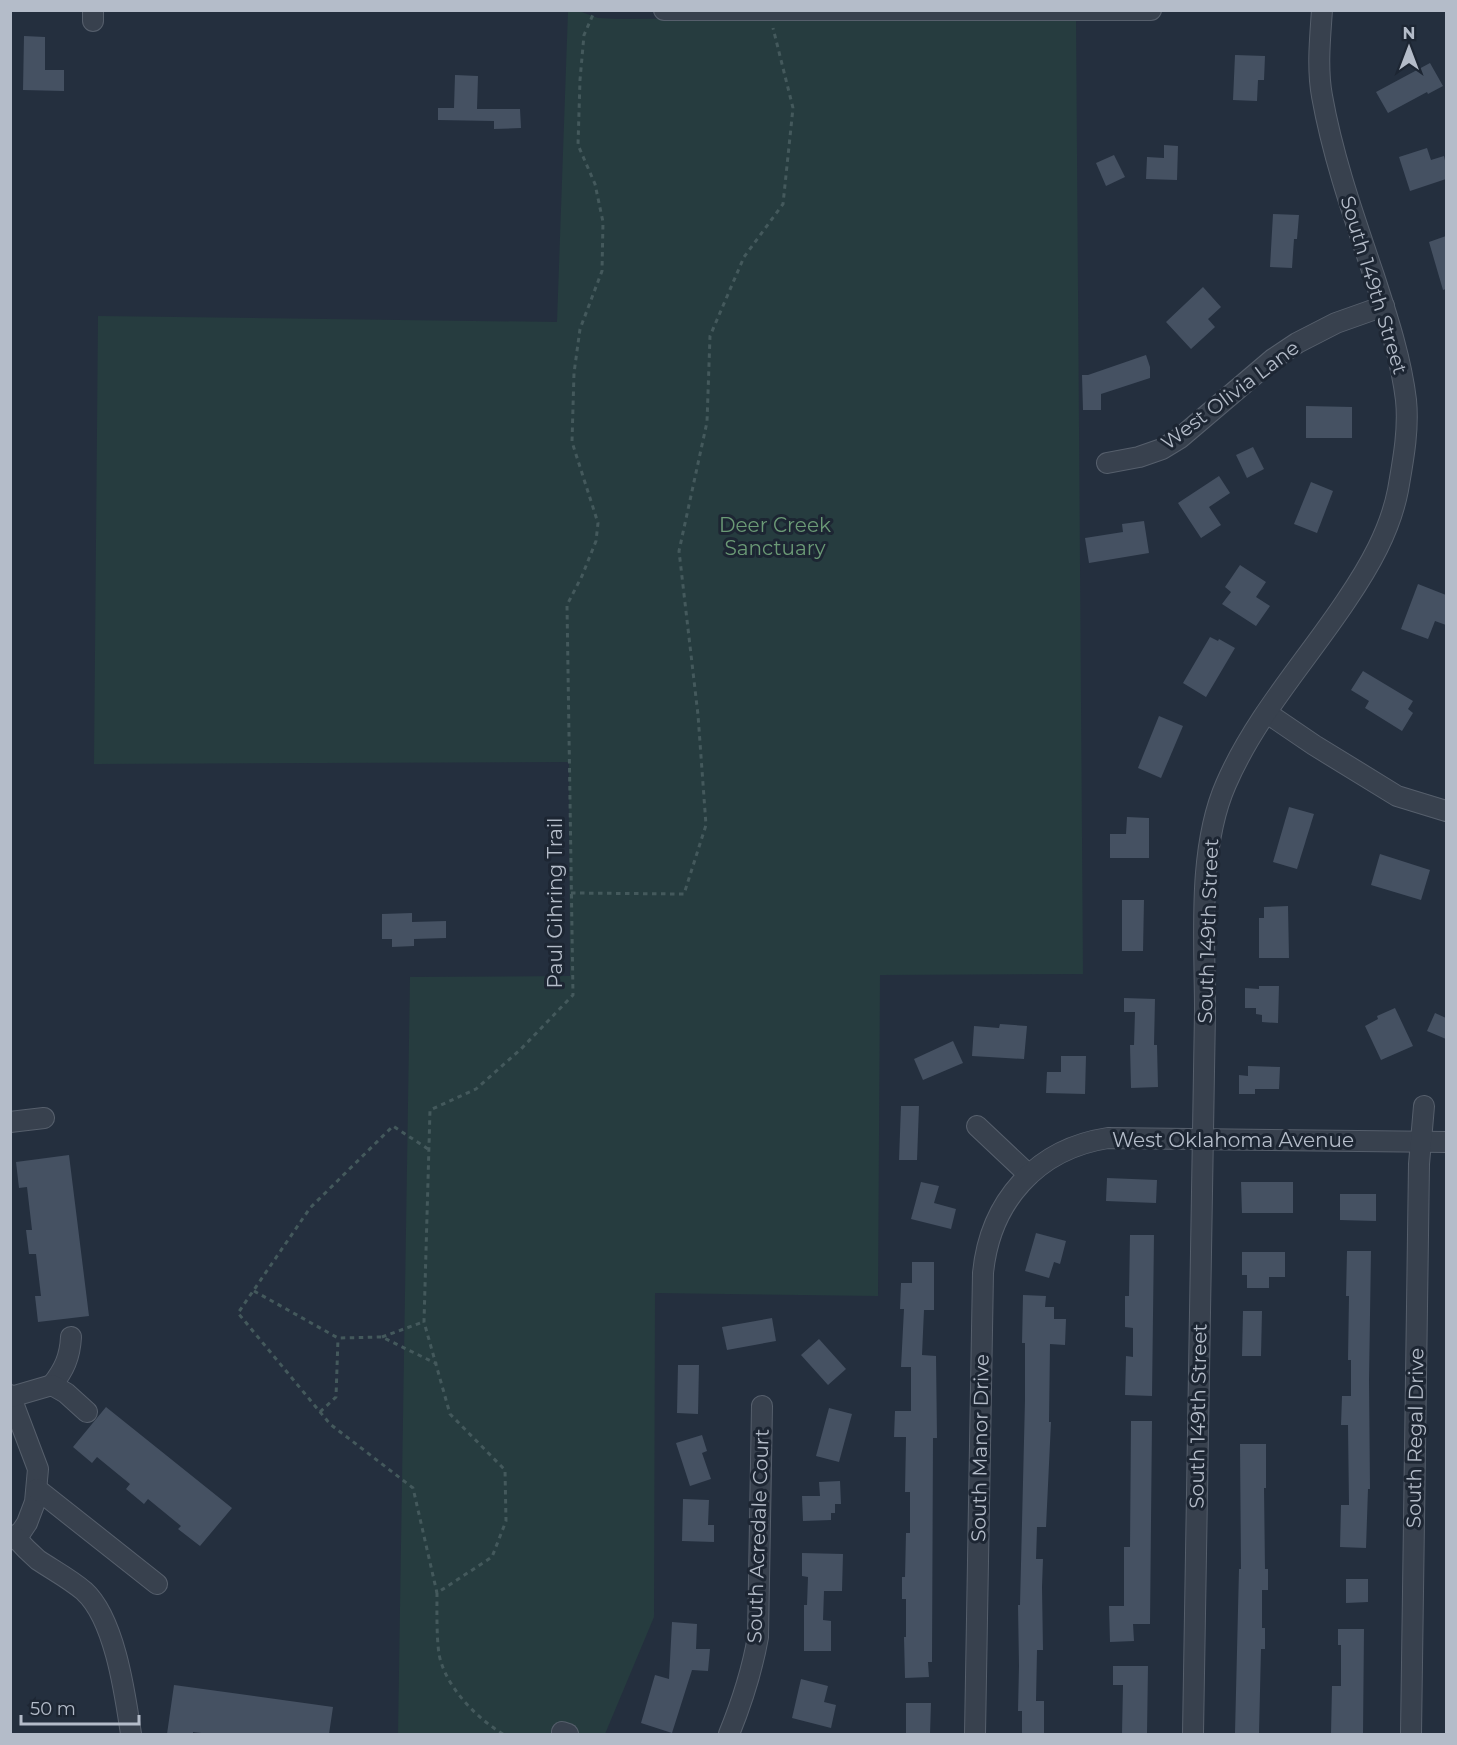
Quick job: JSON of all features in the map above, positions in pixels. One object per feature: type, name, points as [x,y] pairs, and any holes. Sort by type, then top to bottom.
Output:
[{"type":"street","points":[[664,10],[1151,10]]},
{"type":"street","name":"South 149th Street","points":[[1193,1734],[1204,915],[1208,843],[1225,785],[1249,738],[1371,564],[1391,519],[1399,483],[1407,420],[1400,367],[1384,306],[1344,186],[1330,134],[1322,93],[1320,58],[1322,10]]},
{"type":"street","name":"West Olivia Lane","points":[[1107,463],[1139,457],[1171,443],[1216,409],[1273,359],[1297,343],[1336,323],[1384,306]]},
{"type":"street","points":[[1267,713],[1397,796],[1446,812]]},
{"type":"street","name":"South Regal Drive","points":[[1411,1734],[1419,1164],[1424,1106]]},
{"type":"street","points":[[10,1122],[44,1118]]},
{"type":"street","points":[[977,1126],[1029,1175]]},
{"type":"street","name":"West Oklahoma Avenue","points":[[1029,1175],[1056,1155],[1091,1140],[1108,1138],[1446,1142]]},
{"type":"street","name":"South Manor Drive","points":[[975,1734],[985,1252],[1002,1208],[1014,1190],[1029,1175]]},
{"type":"street","points":[[71,1337],[64,1370],[52,1385],[11,1396],[38,1468],[35,1502],[27,1523],[13,1538],[36,1558],[83,1591],[92,1599],[102,1615],[122,1681],[131,1734]]},
{"type":"street","points":[[52,1385],[66,1393],[87,1412]]},
{"type":"street","name":"South Acredale Court","points":[[729,1734],[742,1702],[753,1665],[758,1637],[762,1406]]},
{"type":"street","points":[[37,1489],[157,1584]]},
{"type":"path","name":"Paul Gihring Trail","points":[[437,1593],[492,1557],[506,1521],[505,1470],[450,1414],[424,1322],[430,1110],[476,1089],[530,1041],[573,995],[567,605],[582,576],[598,523],[572,442],[574,373],[580,328],[602,271],[603,222],[595,184],[578,145],[580,80],[585,35],[595,10]]},
{"type":"path","points":[[571,893],[684,894],[706,825],[698,715],[679,551],[707,422],[710,336],[744,257],[783,204],[793,108],[769,11]]},
{"type":"path","points":[[429,1149],[393,1126],[310,1208],[238,1313],[330,1424],[413,1488],[437,1593],[440,1661],[459,1695],[484,1723],[503,1734]]},
{"type":"path","points":[[254,1291],[338,1338],[382,1337],[424,1322]]},
{"type":"path","points":[[382,1337],[437,1364]]},
{"type":"path","points":[[320,1412],[336,1397],[338,1338]]},
{"type":"green space","name":"Deer Creek Sanctuary","points":[[568,11],[579,11],[598,18],[617,19],[1076,17],[1083,974],[880,975],[878,1296],[655,1293],[654,1617],[605,1734],[398,1734],[410,977],[570,976],[569,762],[94,764],[98,316],[557,322]]},
{"type":"building","points":[[24,36],[45,37],[45,70],[64,70],[64,91],[23,90]]},
{"type":"building","points":[[1235,55],[1265,56],[1264,80],[1258,80],[1257,101],[1233,100]]},
{"type":"building","points":[[1430,63],[1443,86],[1388,113],[1376,92]]},
{"type":"building","points":[[455,75],[478,76],[477,109],[520,109],[521,128],[494,129],[494,121],[438,120],[438,108],[454,108]]},
{"type":"building","points":[[1164,145],[1178,146],[1177,180],[1146,179],[1147,157],[1164,158]]},
{"type":"building","points":[[1427,148],[1431,160],[1444,156],[1446,179],[1410,191],[1399,157]]},
{"type":"building","points":[[1114,155],[1125,177],[1106,186],[1096,163]]},
{"type":"building","points":[[1273,214],[1299,215],[1297,239],[1294,239],[1292,268],[1270,267]]},
{"type":"building","points":[[1446,236],[1446,289],[1443,290],[1429,242]]},
{"type":"building","points":[[1203,287],[1221,307],[1208,319],[1215,327],[1191,349],[1166,322]]},
{"type":"building","points":[[1146,355],[1150,367],[1150,378],[1101,394],[1101,410],[1083,410],[1082,375]]},
{"type":"building","points":[[1306,406],[1352,407],[1352,438],[1306,438]]},
{"type":"building","points":[[1253,447],[1264,469],[1247,478],[1236,455]]},
{"type":"building","points":[[1219,476],[1230,493],[1209,507],[1221,525],[1201,538],[1178,503]]},
{"type":"building","points":[[1311,482],[1333,491],[1317,533],[1294,524]]},
{"type":"building","points":[[1144,521],[1149,553],[1089,563],[1085,538],[1123,532],[1122,524]]},
{"type":"building","points":[[1240,565],[1266,582],[1256,597],[1270,606],[1256,626],[1222,604],[1231,592],[1225,587]]},
{"type":"building","points":[[1418,584],[1446,595],[1446,625],[1435,621],[1428,639],[1401,629]]},
{"type":"building","points":[[1210,637],[1235,648],[1206,697],[1183,683]]},
{"type":"building","points":[[1363,671],[1413,701],[1408,709],[1413,713],[1402,731],[1365,708],[1369,701],[1351,690]]},
{"type":"building","points":[[1159,716],[1183,726],[1161,778],[1138,768]]},
{"type":"building","points":[[1289,807],[1314,814],[1297,869],[1273,862]]},
{"type":"building","points":[[1127,817],[1149,818],[1149,858],[1110,858],[1110,834],[1126,834]]},
{"type":"building","points":[[1380,854],[1430,870],[1421,900],[1371,885]]},
{"type":"building","points":[[1122,900],[1144,900],[1143,951],[1122,951]]},
{"type":"building","points":[[1288,906],[1289,958],[1259,958],[1259,918],[1264,918],[1264,907]]},
{"type":"building","points":[[412,913],[412,922],[446,921],[446,938],[414,939],[414,946],[392,947],[392,939],[382,939],[382,914]]},
{"type":"building","points":[[1259,986],[1279,986],[1278,1023],[1262,1022],[1262,1015],[1256,1014],[1256,1008],[1245,1008],[1245,988],[1259,989]]},
{"type":"building","points":[[1124,998],[1155,999],[1154,1045],[1157,1045],[1158,1087],[1131,1088],[1130,1045],[1134,1045],[1135,1012],[1124,1012]]},
{"type":"building","points":[[1395,1008],[1413,1046],[1381,1060],[1365,1026],[1378,1019],[1377,1016]]},
{"type":"building","points":[[1435,1013],[1446,1018],[1446,1039],[1427,1031]]},
{"type":"building","points":[[1000,1024],[1027,1026],[1024,1059],[972,1056],[974,1026],[999,1028]]},
{"type":"building","points":[[953,1041],[963,1063],[923,1080],[914,1059]]},
{"type":"building","points":[[1061,1056],[1086,1056],[1085,1094],[1046,1093],[1047,1072],[1061,1072]]},
{"type":"building","points":[[1248,1066],[1280,1067],[1279,1089],[1255,1089],[1255,1094],[1239,1094],[1239,1075],[1248,1076]]},
{"type":"building","points":[[901,1106],[919,1106],[917,1160],[899,1160]]},
{"type":"building","points":[[69,1155],[89,1316],[38,1322],[35,1296],[41,1296],[36,1254],[29,1254],[26,1230],[32,1230],[27,1187],[19,1188],[16,1162]]},
{"type":"building","points":[[1107,1178],[1157,1180],[1156,1203],[1106,1201]]},
{"type":"building","points":[[921,1182],[939,1186],[934,1203],[956,1209],[951,1229],[911,1219]]},
{"type":"building","points":[[1241,1182],[1293,1182],[1293,1213],[1242,1213]]},
{"type":"building","points":[[1340,1194],[1376,1194],[1376,1221],[1340,1220]]},
{"type":"building","points":[[1036,1233],[1066,1241],[1060,1264],[1054,1262],[1049,1278],[1025,1271]]},
{"type":"building","points":[[1130,1235],[1154,1235],[1152,1396],[1125,1395],[1126,1356],[1133,1357],[1133,1328],[1125,1327],[1125,1296],[1129,1296]]},
{"type":"building","points":[[1347,1251],[1371,1251],[1370,1489],[1368,1489],[1366,1548],[1340,1547],[1341,1505],[1349,1505],[1348,1425],[1341,1425],[1342,1396],[1351,1396],[1351,1360],[1348,1360],[1349,1296],[1346,1296]]},
{"type":"building","points":[[1242,1252],[1285,1252],[1285,1277],[1269,1277],[1269,1288],[1247,1288],[1247,1275],[1242,1275]]},
{"type":"building","points":[[912,1262],[934,1262],[934,1310],[924,1310],[922,1355],[936,1356],[937,1438],[933,1438],[932,1662],[928,1662],[929,1677],[905,1678],[906,1599],[902,1599],[902,1577],[905,1577],[906,1533],[910,1533],[910,1492],[905,1492],[906,1437],[894,1437],[895,1411],[911,1411],[911,1367],[901,1367],[904,1309],[900,1309],[901,1283],[912,1283]]},
{"type":"building","points":[[1023,1295],[1046,1296],[1045,1307],[1054,1307],[1054,1319],[1066,1319],[1065,1345],[1050,1344],[1049,1422],[1051,1422],[1046,1527],[1037,1527],[1036,1559],[1043,1559],[1043,1650],[1037,1650],[1036,1701],[1044,1701],[1044,1734],[1022,1734],[1022,1711],[1018,1711],[1018,1605],[1020,1605],[1025,1400],[1025,1343],[1022,1343]]},
{"type":"building","points":[[1243,1311],[1262,1311],[1261,1356],[1242,1356]]},
{"type":"building","points":[[772,1318],[776,1341],[727,1350],[722,1327]]},
{"type":"building","points":[[819,1339],[846,1369],[828,1385],[801,1355]]},
{"type":"building","points":[[678,1365],[699,1365],[698,1414],[677,1413]]},
{"type":"building","points":[[106,1407],[232,1508],[200,1546],[178,1529],[181,1526],[148,1499],[144,1504],[126,1489],[130,1484],[97,1457],[92,1463],[73,1447]]},
{"type":"building","points":[[829,1408],[852,1414],[839,1462],[816,1456]]},
{"type":"building","points":[[1131,1421],[1152,1421],[1150,1624],[1133,1624],[1134,1641],[1110,1642],[1109,1606],[1124,1606],[1124,1547],[1130,1547]]},
{"type":"building","points":[[702,1435],[707,1451],[702,1453],[711,1479],[690,1486],[676,1443]]},
{"type":"building","points":[[1240,1444],[1266,1444],[1265,1569],[1268,1569],[1268,1590],[1262,1590],[1262,1628],[1265,1628],[1265,1649],[1261,1649],[1259,1733],[1235,1733],[1239,1569],[1241,1569]]},
{"type":"building","points":[[840,1481],[841,1504],[835,1504],[835,1513],[831,1513],[831,1520],[803,1521],[802,1496],[820,1496],[819,1482]]},
{"type":"building","points":[[683,1499],[709,1500],[708,1525],[714,1525],[714,1542],[682,1541]]},
{"type":"building","points":[[802,1553],[843,1554],[842,1591],[824,1591],[823,1620],[831,1621],[831,1651],[804,1651],[804,1605],[807,1605],[808,1577],[802,1576]]},
{"type":"building","points":[[1346,1579],[1368,1579],[1368,1602],[1346,1603]]},
{"type":"building","points":[[672,1622],[697,1624],[696,1649],[710,1649],[708,1671],[692,1670],[672,1733],[641,1723],[655,1675],[669,1679]]},
{"type":"building","points":[[1338,1629],[1364,1629],[1363,1734],[1331,1734],[1332,1686],[1341,1686],[1341,1645],[1338,1645]]},
{"type":"building","points":[[1113,1666],[1148,1666],[1147,1734],[1122,1734],[1123,1685],[1113,1685]]},
{"type":"building","points":[[801,1679],[828,1686],[824,1702],[836,1705],[831,1728],[792,1718]]},
{"type":"building","points":[[174,1685],[333,1707],[329,1734],[193,1732],[193,1734],[167,1734]]},
{"type":"building","points":[[906,1703],[931,1703],[930,1734],[906,1734]]}]
